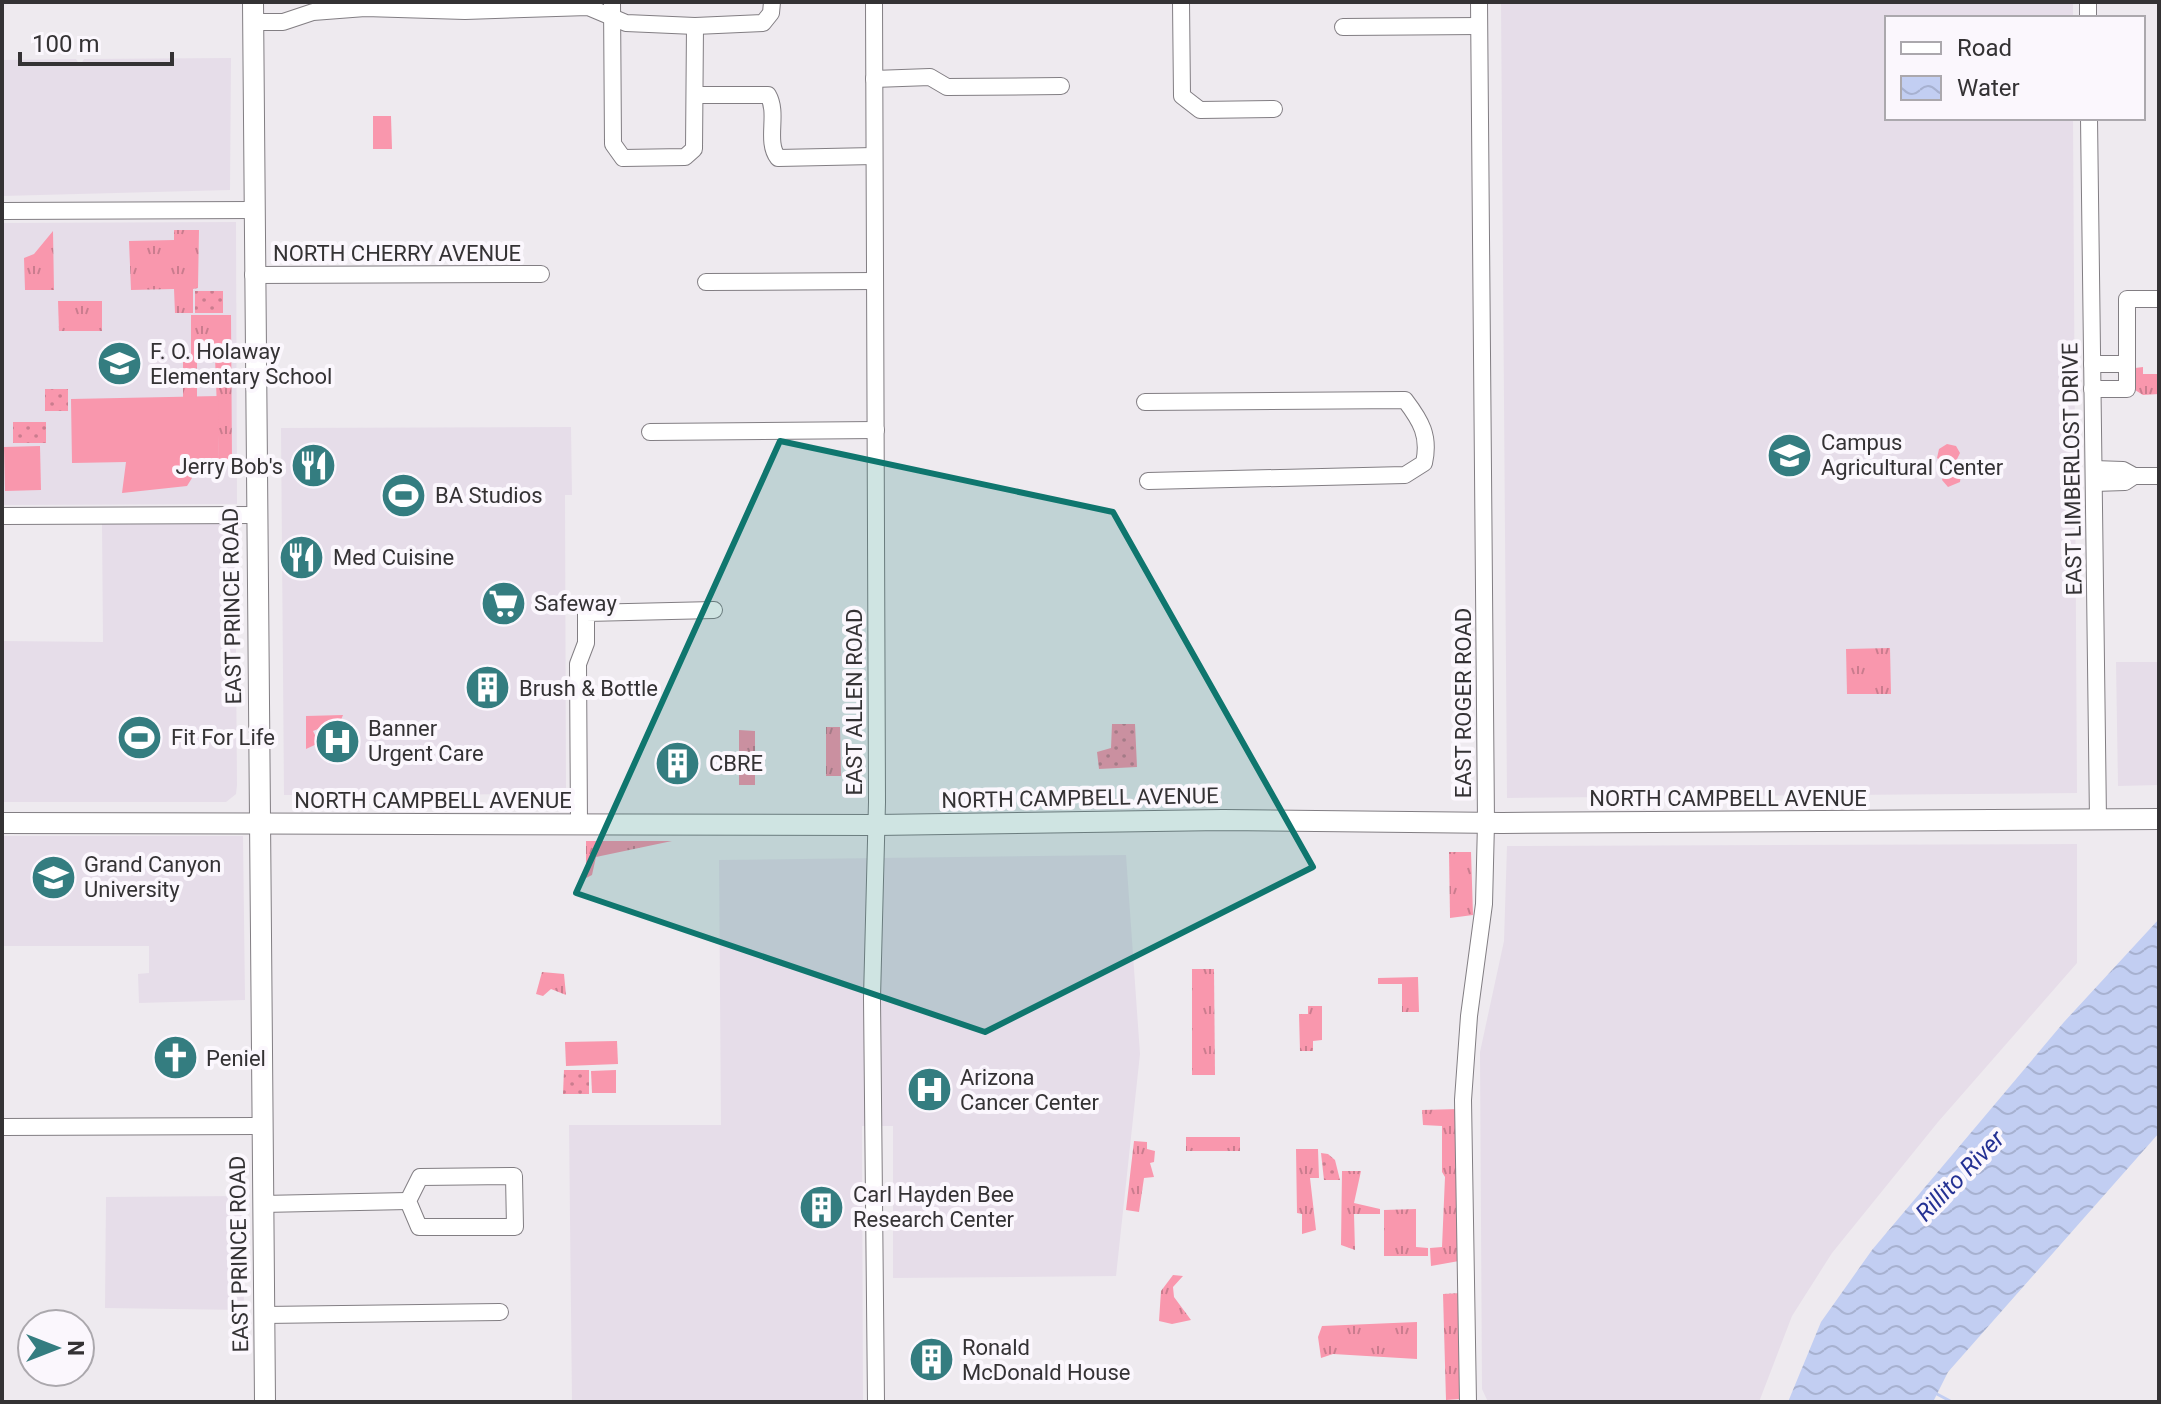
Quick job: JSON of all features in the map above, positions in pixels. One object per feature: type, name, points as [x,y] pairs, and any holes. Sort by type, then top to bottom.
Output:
[{"type":"main road","name":"EAST PRINCE ROAD","points":[[253,12],[260,1126],[265,1402]]},
{"type":"main road","name":"NORTH CAMPBELL AVENUE","points":[[2,823],[908,825],[1223,820],[1486,823],[2159,819]]},
{"type":"street","points":[[253,12],[283,22],[313,12],[365,8],[465,11],[588,7],[612,9],[626,23],[695,26],[763,23],[771,13],[772,2]]},
{"type":"street","name":"EAST ALLEN ROAD","points":[[874,2],[876,825],[872,998],[876,1402]]},
{"type":"street","points":[[1181,2],[1182,96],[1200,110],[1274,109]]},
{"type":"street","name":"EAST ROGER ROAD","points":[[1468,1402],[1463,1100],[1469,1016],[1484,904],[1486,823],[1479,2]]},
{"type":"street","points":[[612,9],[613,144],[617,153],[633,159],[691,155],[696,141],[695,26]]},
{"type":"street","points":[[1343,27],[1479,26]]},
{"type":"street","points":[[874,79],[930,77],[947,87],[1061,86]]},
{"type":"street","points":[[696,95],[768,95],[772,104],[773,150],[778,158],[874,156]]},
{"type":"street","name":"EAST LIMBERLOST DRIVE","points":[[2089,120],[2098,820]]},
{"type":"street","points":[[2,211],[253,210]]},
{"type":"street","name":"NORTH CHERRY AVENUE","points":[[253,275],[541,274]]},
{"type":"street","points":[[706,282],[874,281]]},
{"type":"street","points":[[2092,389],[2127,389],[2127,299],[2159,299]]},
{"type":"street","points":[[2092,364],[2127,364]]},
{"type":"street","points":[[1145,402],[1405,400],[1420,420],[1428,444],[1424,463],[1405,475],[1148,481]]},
{"type":"street","points":[[650,432],[876,430]]},
{"type":"street","points":[[2094,476],[2123,470],[2134,476],[2159,476]]},
{"type":"street","points":[[2,516],[255,515]]},
{"type":"street","points":[[579,824],[578,664],[586,643],[586,613],[714,610]]},
{"type":"street","points":[[876,899],[883,884],[884,838],[888,832],[908,825]]},
{"type":"street","points":[[2,1127],[260,1126]]},
{"type":"street","points":[[514,1176],[515,1227],[419,1227],[408,1201],[420,1177],[514,1176]]},
{"type":"street","points":[[262,1204],[408,1201]]},
{"type":"street","points":[[264,1315],[500,1312]]},
{"type":"highlighted area","points":[[780,441],[1113,512],[1313,867],[985,1032],[576,893]]},
{"type":"shaded area","name":"Campus Agricultural Center","points":[[1501,2],[2073,2],[2073,16],[1885,16],[1885,120],[2073,120],[2077,793],[1507,798]]},
{"type":"shaded area","points":[[231,58],[230,190],[2,196],[2,60],[76,59],[80,66],[84,59]]},
{"type":"shaded area","name":"F. O. Holaway Elementary School","points":[[236,222],[237,504],[2,505],[2,223]]},
{"type":"shaded area","points":[[571,427],[572,495],[565,495],[566,794],[284,795],[281,428]]},
{"type":"shaded area","points":[[102,524],[235,524],[237,785],[236,794],[226,802],[2,802],[2,641],[103,642]]},
{"type":"shaded area","points":[[2116,662],[2159,662],[2159,785],[2118,786]]},
{"type":"shaded area","points":[[2,836],[243,836],[245,1000],[139,1003],[138,974],[149,973],[149,946],[2,946]]},
{"type":"shaded area","points":[[2077,844],[2077,963],[1938,1122],[1832,1253],[1792,1316],[1759,1402],[1488,1402],[1482,1389],[1480,1052],[1504,941],[1507,846]]},
{"type":"shaded area","name":"Arizona Cancer Center","points":[[1126,855],[1140,1054],[1116,1276],[893,1278],[893,1126],[862,1126],[863,1402],[572,1402],[569,1125],[721,1125],[719,860]]},
{"type":"shaded area","points":[[242,1196],[244,1310],[105,1308],[106,1197]]},
{"type":"green space","points":[[373,116],[391,116],[392,149],[373,149]]},
{"type":"green space","points":[[174,230],[199,230],[198,288],[193,289],[193,313],[175,313],[174,289],[131,290],[129,241],[174,240]]},
{"type":"green space","points":[[53,231],[54,290],[25,290],[24,258],[34,254]]},
{"type":"green space","points":[[195,291],[223,291],[223,313],[195,313]]},
{"type":"green space","points":[[58,301],[102,301],[102,331],[59,331]]},
{"type":"green space","points":[[191,315],[231,315],[232,461],[219,461],[215,357],[197,357],[197,397],[183,397],[183,362],[191,362]]},
{"type":"green space","points":[[2143,367],[2143,374],[2159,374],[2159,394],[2143,395],[2135,390],[2135,368]]},
{"type":"green space","points":[[45,389],[68,389],[68,411],[45,411]]},
{"type":"green space","points":[[218,396],[219,461],[192,461],[192,478],[187,486],[122,493],[126,462],[72,463],[71,399]]},
{"type":"green space","points":[[13,422],[46,422],[46,443],[13,443]]},
{"type":"green space","points":[[1947,444],[1956,446],[1960,453],[1954,465],[1961,474],[1960,482],[1948,487],[1942,480],[1947,466],[1937,458],[1939,449]]},
{"type":"green space","points":[[40,446],[41,490],[5,491],[4,447]]},
{"type":"green space","points":[[1890,648],[1891,694],[1847,694],[1846,649]]},
{"type":"green space","points":[[343,715],[341,720],[313,731],[319,743],[306,749],[306,716]]},
{"type":"green space","points":[[1112,724],[1135,724],[1137,767],[1099,769],[1097,752],[1111,748]]},
{"type":"green space","points":[[826,727],[840,727],[841,776],[826,776]]},
{"type":"green space","points":[[739,730],[755,731],[755,785],[739,785]]},
{"type":"green space","points":[[586,841],[672,841],[596,857],[592,875],[586,878]]},
{"type":"green space","points":[[1449,852],[1471,852],[1473,915],[1450,918]]},
{"type":"green space","points":[[1192,969],[1214,969],[1215,1075],[1192,1075]]},
{"type":"green space","points":[[542,972],[564,974],[566,995],[551,989],[543,996],[536,994]]},
{"type":"green space","points":[[1418,977],[1419,1012],[1402,1012],[1402,984],[1378,984],[1378,978]]},
{"type":"green space","points":[[1308,1006],[1322,1006],[1322,1040],[1313,1041],[1313,1051],[1300,1051],[1299,1014],[1308,1014]]},
{"type":"green space","points":[[617,1041],[618,1064],[566,1066],[565,1042]]},
{"type":"green space","points":[[564,1070],[589,1070],[589,1094],[563,1094]]},
{"type":"green space","points":[[616,1070],[616,1093],[592,1093],[591,1071]]},
{"type":"green space","points":[[1459,1109],[1459,1261],[1431,1266],[1430,1248],[1442,1247],[1445,1177],[1442,1172],[1442,1126],[1423,1125],[1422,1110]]},
{"type":"green space","points":[[1186,1137],[1240,1137],[1240,1151],[1186,1151]]},
{"type":"green space","points":[[1134,1141],[1147,1142],[1147,1149],[1155,1151],[1154,1162],[1150,1163],[1154,1177],[1144,1178],[1139,1212],[1126,1210]]},
{"type":"green space","points":[[1296,1149],[1318,1149],[1319,1178],[1310,1178],[1316,1230],[1302,1234],[1302,1214],[1297,1213]]},
{"type":"green space","points":[[1321,1153],[1335,1160],[1340,1180],[1324,1180]]},
{"type":"green space","points":[[1342,1171],[1361,1171],[1354,1203],[1380,1209],[1380,1214],[1354,1214],[1355,1250],[1341,1245]]},
{"type":"green space","points":[[1416,1209],[1416,1247],[1428,1248],[1428,1256],[1384,1256],[1384,1210]]},
{"type":"green space","points":[[1173,1275],[1183,1276],[1173,1287],[1174,1297],[1191,1320],[1172,1324],[1159,1321],[1161,1291]]},
{"type":"green space","points":[[1461,1293],[1460,1399],[1446,1400],[1443,1294]]},
{"type":"green space","points":[[1417,1322],[1417,1359],[1333,1354],[1321,1358],[1318,1337],[1322,1326]]},
{"type":"water","name":"Rillito River","points":[[2159,919],[2159,1133],[1948,1372],[1933,1402],[1788,1402],[1821,1322],[1872,1250],[2064,1022]]},
{"type":"waterway","points":[[1935,1393],[1952,1402]]},
{"type":"place","name":"F. O. Holaway Elementary School","points":[[119,364]]},
{"type":"place","name":"Campus Agricultural Center","points":[[1790,455]]},
{"type":"place","name":"Jerry Bob's","points":[[314,466]]},
{"type":"place","name":"BA Studios","points":[[404,495]]},
{"type":"place","name":"Med Cuisine","points":[[302,557]]},
{"type":"place","name":"Safeway","points":[[503,603]]},
{"type":"place","name":"Brush & Bottle","points":[[488,688]]},
{"type":"place","name":"Fit For Life","points":[[140,737]]},
{"type":"place","name":"Banner Urgent Care","points":[[337,741]]},
{"type":"place","name":"CBRE","points":[[678,763]]},
{"type":"place","name":"Grand Canyon University","points":[[53,877]]},
{"type":"place","name":"Peniel","points":[[175,1058]]},
{"type":"place","name":"Arizona Cancer Center","points":[[929,1090]]},
{"type":"place","name":"Carl Hayden Bee Research Center","points":[[822,1207]]},
{"type":"place","name":"Ronald McDonald House","points":[[931,1360]]}]
